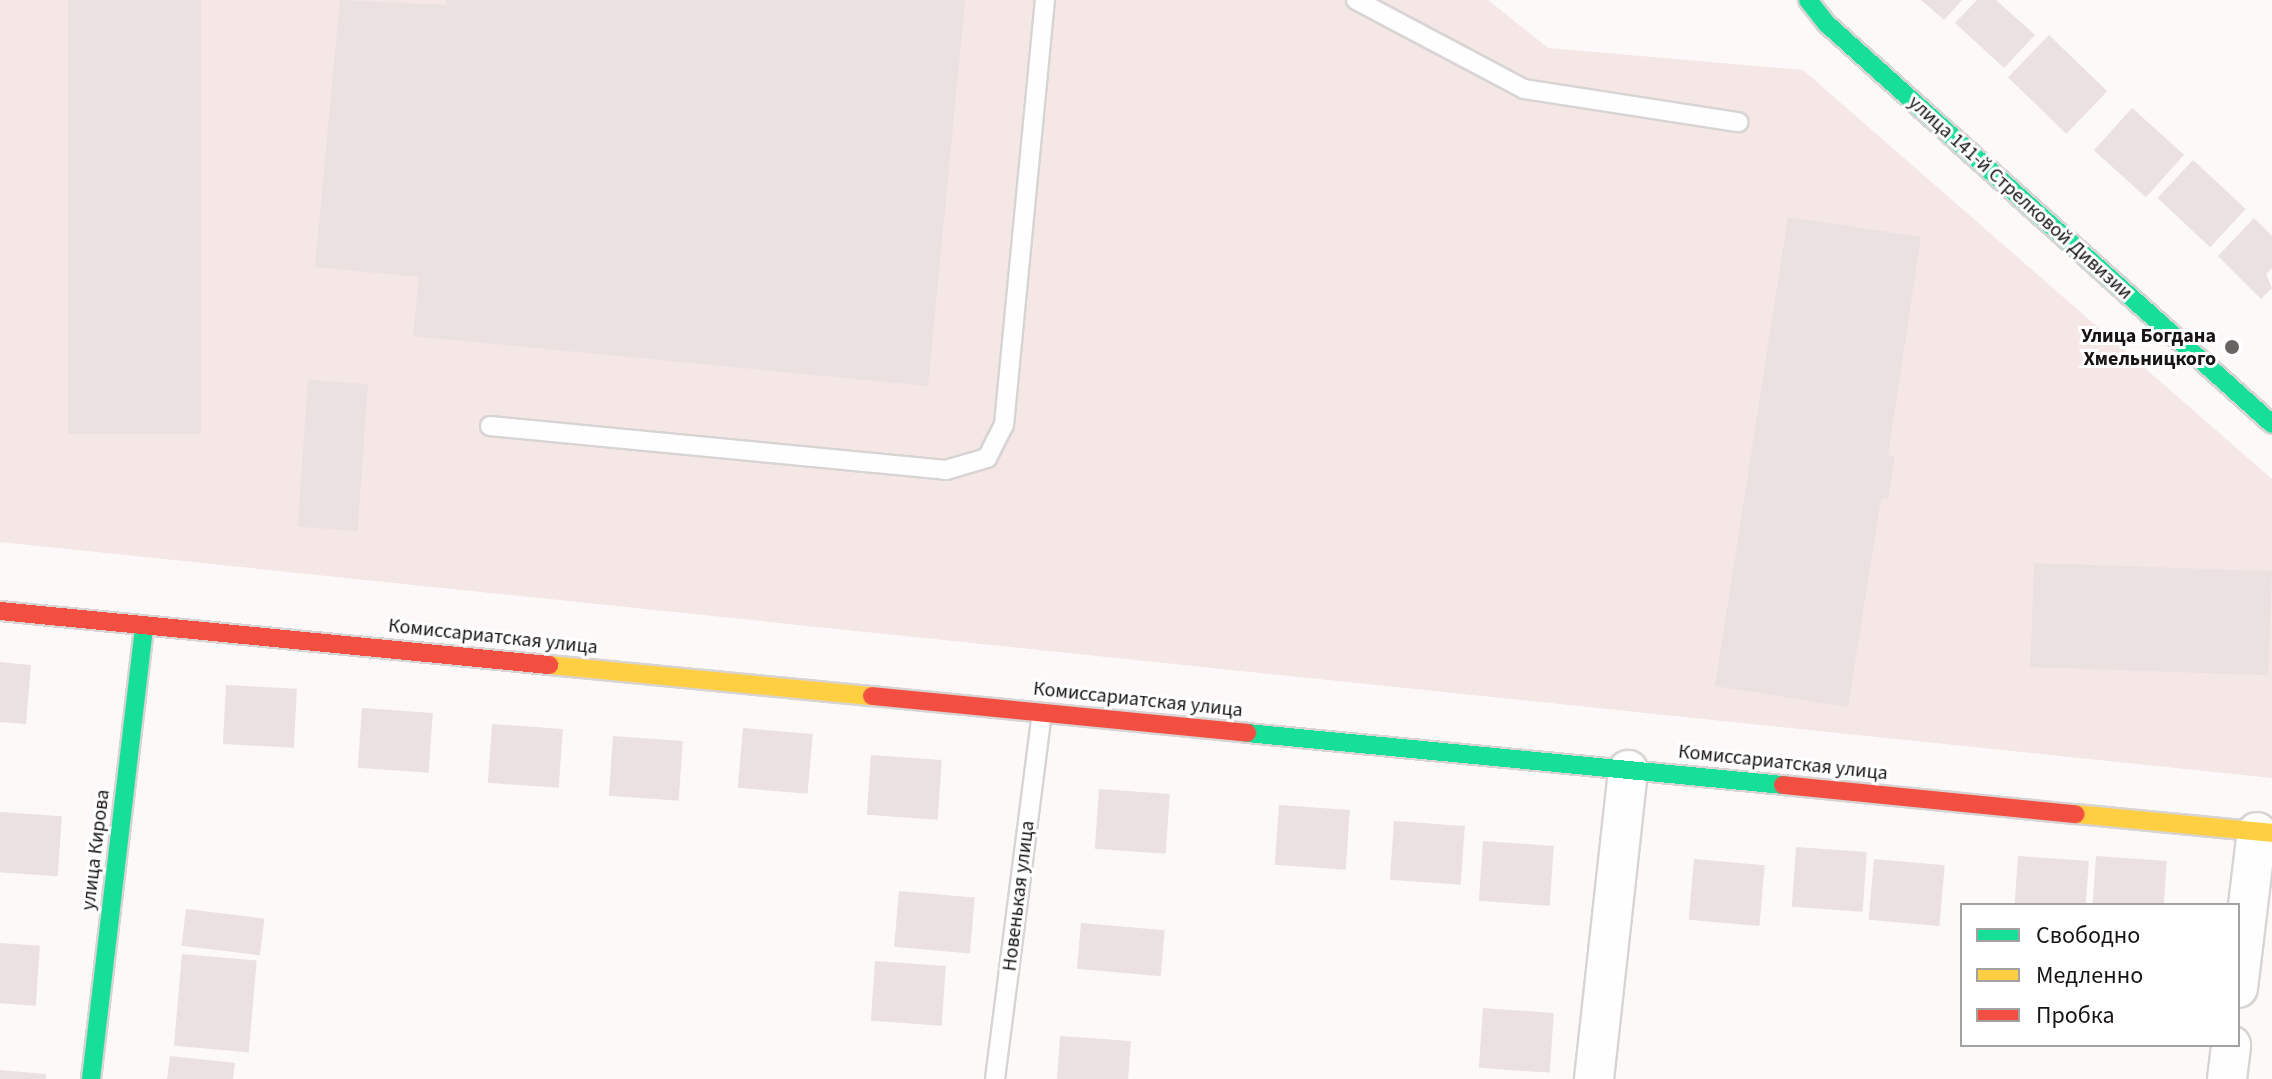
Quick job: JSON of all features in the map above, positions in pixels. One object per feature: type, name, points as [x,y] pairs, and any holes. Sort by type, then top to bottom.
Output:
[{"type":"street","name":"улица 141-й Стрелковой Дивизии","points":[[1808,0],[1827,24],[2272,424]]},
{"type":"street","name":"Комиссариатская улица","points":[[0,611],[2264,832]]},
{"type":"street","name":"улица Кирова","points":[[91,1079],[144,625]]},
{"type":"street","points":[[1594,1079],[1628,770]]},
{"type":"street","points":[[2240,976],[2264,832]]},
{"type":"street","points":[[2227,1079],[2231,1047]]},
{"type":"lane","points":[[490,426],[946,470],[987,458],[1004,425],[1045,0]]},
{"type":"lane","points":[[1356,0],[1524,89],[1738,122]]},
{"type":"lane","name":"Новенькая улица","points":[[995,1079],[1042,713]]},
{"type":"shaded area","points":[[0,0],[1488,0],[1548,48],[1803,70],[2272,479],[2272,778],[0,542]]},
{"type":"building","points":[[68,0],[201,0],[201,434],[68,434]]},
{"type":"building","points":[[340,0],[446,5],[446,0],[965,0],[928,386],[413,336],[419,277],[315,267]]},
{"type":"building","points":[[1921,0],[1962,0],[1944,20]]},
{"type":"building","points":[[1977,0],[1996,0],[2035,35],[2004,68],[1955,23]]},
{"type":"building","points":[[2049,35],[2107,91],[2066,134],[2008,77]]},
{"type":"building","points":[[2132,108],[2184,155],[2146,197],[2094,150]]},
{"type":"building","points":[[2193,160],[2246,209],[2210,247],[2158,198]]},
{"type":"building","points":[[1788,217],[1921,237],[1888,455],[1895,456],[1888,499],[1881,499],[1848,707],[1715,686]]},
{"type":"building","points":[[2254,218],[2272,236],[2272,268],[2266,274],[2272,288],[2261,299],[2218,256]]},
{"type":"building","points":[[308,380],[368,384],[358,531],[298,527]]},
{"type":"building","points":[[2034,563],[2272,571],[2268,675],[2030,667]]},
{"type":"building","points":[[0,662],[31,665],[26,724],[0,722]]},
{"type":"building","points":[[226,685],[297,689],[294,748],[223,744]]},
{"type":"building","points":[[362,708],[433,713],[429,773],[358,768]]},
{"type":"building","points":[[492,724],[563,729],[559,788],[488,783]]},
{"type":"building","points":[[743,728],[813,734],[808,794],[738,788]]},
{"type":"building","points":[[613,736],[683,741],[679,801],[609,796]]},
{"type":"building","points":[[871,755],[942,760],[938,820],[867,815]]},
{"type":"building","points":[[1099,789],[1170,794],[1166,854],[1095,849]]},
{"type":"building","points":[[1279,805],[1350,810],[1346,870],[1275,865]]},
{"type":"building","points":[[0,812],[62,816],[58,876],[0,872]]},
{"type":"building","points":[[1394,821],[1465,826],[1461,885],[1390,880]]},
{"type":"building","points":[[1483,841],[1554,846],[1550,906],[1479,901]]},
{"type":"building","points":[[1796,847],[1867,852],[1863,912],[1792,907]]},
{"type":"building","points":[[2018,856],[2089,861],[2086,903],[2015,903]]},
{"type":"building","points":[[2096,856],[2167,861],[2164,903],[2093,903]]},
{"type":"building","points":[[1694,859],[1765,865],[1759,926],[1689,920]]},
{"type":"building","points":[[1874,859],[1945,865],[1939,926],[1869,920]]},
{"type":"building","points":[[899,891],[975,898],[970,953],[894,947]]},
{"type":"building","points":[[186,909],[264,919],[260,955],[181,946]]},
{"type":"building","points":[[1081,923],[1165,930],[1161,976],[1077,969]]},
{"type":"building","points":[[0,943],[40,946],[36,1006],[0,1003]]},
{"type":"building","points":[[182,954],[257,961],[249,1052],[174,1046]]},
{"type":"building","points":[[875,961],[946,966],[942,1026],[871,1021]]},
{"type":"building","points":[[1483,1008],[1554,1013],[1550,1073],[1479,1068]]},
{"type":"building","points":[[1060,1036],[1131,1041],[1128,1079],[1057,1079]]},
{"type":"building","points":[[170,1056],[235,1063],[233,1079],[167,1079]]},
{"type":"building","points":[[0,1070],[46,1074],[46,1079],[0,1079]]},
{"type":"traffic: fast","points":[[1808,0],[1827,24],[2272,424]]},
{"type":"traffic: fast","points":[[91,1079],[144,625]]},
{"type":"traffic: fast","points":[[1247,733],[1783,785]]},
{"type":"traffic: slow","points":[[549,665],[872,696]]},
{"type":"traffic: slow","points":[[2076,814],[2272,833]]},
{"type":"traffic: jam","points":[[0,611],[549,665]]},
{"type":"traffic: jam","points":[[872,696],[1247,733]]},
{"type":"traffic: jam","points":[[1783,785],[2076,814]]},
{"type":"place","name":"Улица Богдана Хмельницкого","points":[[2232,347]]}]
